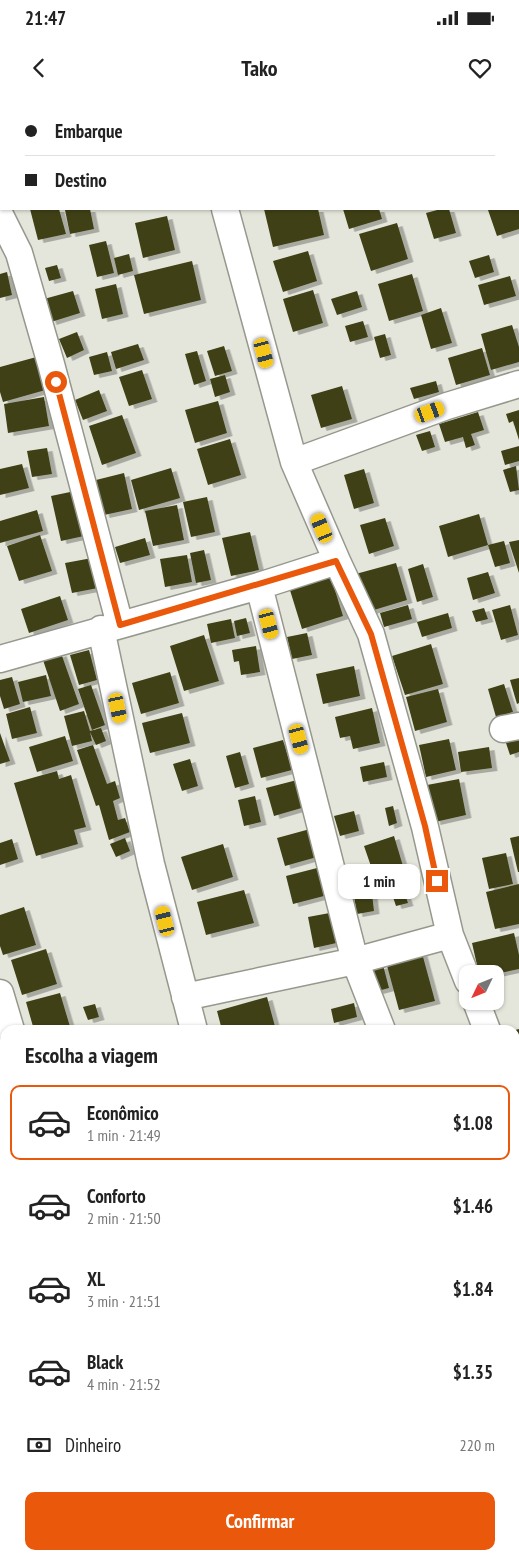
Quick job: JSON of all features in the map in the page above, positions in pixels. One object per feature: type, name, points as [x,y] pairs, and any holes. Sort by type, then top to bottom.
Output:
[{"type":"street","points":[[225,210],[294,462],[336,561],[371,634],[425,826],[450,935],[462,965]]},
{"type":"street","points":[[0,215],[19,254],[46,345],[110,627],[151,864],[193,1025]]},
{"type":"street","points":[[294,462],[447,406],[519,384]]},
{"type":"street","points":[[0,659],[259,586],[336,561]]},
{"type":"street","points":[[259,586],[355,961],[380,1025]]},
{"type":"street","points":[[185,997],[355,961],[450,935]]},
{"type":"street","points":[[0,994],[9,1025]]},
{"type":"street","points":[[479,1010],[485,1025]]},
{"type":"building","points":[[30,210],[59,210],[66,234],[38,240]]},
{"type":"building","points":[[65,210],[90,210],[94,229],[70,234]]},
{"type":"building","points":[[264,210],[318,210],[324,235],[273,247]]},
{"type":"building","points":[[343,210],[379,210],[382,219],[349,229]]},
{"type":"building","points":[[437,210],[449,210],[456,233],[434,239],[426,213]]},
{"type":"building","points":[[488,210],[519,210],[519,229],[497,236]]},
{"type":"building","points":[[167,216],[175,250],[143,258],[135,223]]},
{"type":"building","points":[[397,223],[408,259],[371,271],[359,234]]},
{"type":"building","points":[[106,241],[114,273],[97,277],[89,245]]},
{"type":"building","points":[[308,251],[317,281],[283,292],[273,261]]},
{"type":"building","points":[[129,254],[133,271],[118,275],[114,258]]},
{"type":"building","points":[[489,255],[494,272],[475,278],[469,261]]},
{"type":"building","points":[[192,261],[201,300],[144,314],[134,275]]},
{"type":"building","points":[[57,265],[61,278],[49,281],[45,268]]},
{"type":"building","points":[[7,272],[12,295],[0,298],[0,274]]},
{"type":"building","points":[[412,274],[423,311],[389,321],[378,284]]},
{"type":"building","points":[[510,276],[516,296],[484,305],[478,285]]},
{"type":"building","points":[[116,284],[123,314],[102,319],[95,289]]},
{"type":"building","points":[[313,290],[323,323],[293,332],[283,299]]},
{"type":"building","points":[[73,291],[80,313],[51,322],[44,299]]},
{"type":"building","points":[[357,291],[362,307],[337,315],[331,299]]},
{"type":"building","points":[[441,308],[452,343],[431,349],[421,315]]},
{"type":"building","points":[[363,321],[368,337],[350,342],[345,326]]},
{"type":"building","points":[[512,325],[519,347],[519,362],[491,370],[481,334]]},
{"type":"building","points":[[77,332],[84,350],[67,358],[59,339]]},
{"type":"building","points":[[385,334],[391,355],[380,358],[374,337]]},
{"type":"building","points":[[138,344],[144,360],[116,369],[111,352]]},
{"type":"building","points":[[224,346],[232,371],[215,376],[207,351]]},
{"type":"building","points":[[482,348],[490,375],[456,385],[448,358]]},
{"type":"building","points":[[197,351],[206,381],[194,385],[185,354]]},
{"type":"building","points":[[107,352],[112,371],[94,375],[89,357]]},
{"type":"building","points":[[40,356],[49,389],[3,402],[0,392],[0,367]]},
{"type":"building","points":[[142,370],[152,399],[129,406],[119,377]]},
{"type":"building","points":[[225,375],[230,392],[215,397],[210,379]]},
{"type":"building","points":[[436,381],[439,392],[414,399],[410,388]]},
{"type":"building","points":[[342,386],[352,419],[321,428],[311,395]]},
{"type":"building","points":[[99,390],[107,411],[83,420],[75,400]]},
{"type":"building","points":[[44,397],[49,426],[8,433],[4,404]]},
{"type":"building","points":[[218,401],[227,433],[195,443],[185,410]]},
{"type":"building","points":[[519,410],[519,440],[513,421],[509,423],[506,414]]},
{"type":"building","points":[[478,412],[484,430],[471,434],[475,445],[466,448],[463,437],[445,442],[439,424]]},
{"type":"building","points":[[122,415],[136,453],[102,465],[89,426]]},
{"type":"building","points":[[430,431],[435,447],[422,451],[416,435]]},
{"type":"building","points":[[230,439],[241,475],[208,485],[197,449]]},
{"type":"building","points":[[519,446],[519,461],[505,465],[501,451]]},
{"type":"building","points":[[47,448],[52,474],[32,477],[27,451]]},
{"type":"building","points":[[22,464],[29,488],[0,495],[0,469]]},
{"type":"building","points":[[516,466],[519,490],[510,492],[503,470]]},
{"type":"building","points":[[171,468],[180,498],[139,510],[131,480]]},
{"type":"building","points":[[364,469],[374,503],[354,509],[344,475]]},
{"type":"building","points":[[124,473],[132,509],[104,515],[96,480]]},
{"type":"building","points":[[75,491],[84,536],[61,541],[51,496]]},
{"type":"building","points":[[207,497],[215,532],[191,537],[183,502]]},
{"type":"building","points":[[177,505],[184,540],[153,546],[145,511]]},
{"type":"building","points":[[37,510],[43,531],[0,543],[0,521]]},
{"type":"building","points":[[479,514],[488,545],[448,557],[439,526]]},
{"type":"building","points":[[385,518],[394,546],[369,554],[360,525]]},
{"type":"building","points":[[250,532],[259,570],[231,576],[222,538]]},
{"type":"building","points":[[40,535],[52,571],[19,581],[7,546]]},
{"type":"building","points":[[145,538],[150,555],[120,563],[115,547]]},
{"type":"building","points":[[519,540],[519,573],[509,542]]},
{"type":"building","points":[[504,541],[510,563],[495,567],[488,545]]},
{"type":"building","points":[[204,550],[211,580],[196,583],[190,553]]},
{"type":"building","points":[[187,555],[192,582],[165,587],[160,559]]},
{"type":"building","points":[[92,558],[98,588],[72,593],[65,563]]},
{"type":"building","points":[[396,563],[407,600],[364,613],[352,575]]},
{"type":"building","points":[[423,564],[433,597],[417,602],[408,569]]},
{"type":"building","points":[[488,572],[495,593],[473,600],[467,578]]},
{"type":"building","points":[[330,574],[343,616],[302,629],[289,587]]},
{"type":"building","points":[[60,596],[68,620],[29,633],[21,609]]},
{"type":"building","points":[[408,605],[412,619],[384,627],[380,613]]},
{"type":"building","points":[[510,605],[518,635],[501,640],[492,610]]},
{"type":"building","points":[[484,608],[488,619],[476,622],[472,611]]},
{"type":"building","points":[[448,613],[452,628],[422,637],[417,622]]},
{"type":"building","points":[[246,618],[250,633],[237,636],[234,621]]},
{"type":"building","points":[[231,619],[235,638],[211,643],[207,624]]},
{"type":"building","points":[[307,633],[312,655],[292,659],[287,637]]},
{"type":"building","points":[[204,635],[219,681],[184,691],[170,646]]},
{"type":"building","points":[[431,644],[443,684],[405,695],[392,656]]},
{"type":"building","points":[[256,646],[260,672],[241,675],[239,661],[234,662],[232,650]]},
{"type":"building","points":[[89,650],[97,680],[79,685],[70,655]]},
{"type":"building","points":[[61,653],[79,704],[60,711],[43,660]]},
{"type":"building","points":[[354,666],[360,696],[323,704],[316,674]]},
{"type":"building","points":[[170,672],[179,703],[141,714],[132,683]]},
{"type":"building","points":[[46,675],[51,696],[23,702],[18,682]]},
{"type":"building","points":[[12,677],[20,704],[4,709],[0,696],[0,680]]},
{"type":"building","points":[[519,678],[519,703],[517,704],[510,680]]},
{"type":"building","points":[[504,684],[513,712],[496,717],[488,689]]},
{"type":"building","points":[[91,685],[105,725],[92,730],[78,689]]},
{"type":"building","points":[[438,689],[447,722],[415,731],[406,697]]},
{"type":"building","points":[[30,707],[37,733],[12,739],[6,714]]},
{"type":"building","points":[[372,708],[380,743],[353,749],[350,736],[340,738],[335,717]]},
{"type":"building","points":[[84,711],[90,731],[101,728],[106,741],[96,745],[90,732],[92,741],[72,746],[64,716]]},
{"type":"building","points":[[182,713],[190,743],[150,753],[142,723]]},
{"type":"building","points":[[519,732],[519,752],[510,755],[504,737]]},
{"type":"building","points":[[0,733],[10,761],[0,764]]},
{"type":"building","points":[[65,736],[73,761],[37,772],[29,747]]},
{"type":"building","points":[[449,739],[456,770],[426,777],[419,745]]},
{"type":"building","points":[[283,740],[292,770],[261,778],[253,748]]},
{"type":"building","points":[[93,745],[107,784],[115,781],[120,798],[113,801],[118,820],[125,818],[130,832],[109,840],[99,805],[96,806],[77,750]]},
{"type":"building","points":[[489,747],[492,768],[461,772],[458,752]]},
{"type":"building","points":[[240,752],[249,784],[235,788],[226,756]]},
{"type":"building","points":[[190,759],[198,786],[182,791],[173,764]]},
{"type":"building","points":[[384,762],[387,777],[363,782],[360,767]]},
{"type":"building","points":[[57,771],[59,779],[71,775],[86,827],[74,830],[78,844],[36,856],[14,783]]},
{"type":"building","points":[[459,779],[466,815],[435,822],[427,785]]},
{"type":"building","points":[[297,780],[305,807],[274,816],[266,788]]},
{"type":"building","points":[[255,796],[261,822],[244,826],[238,800]]},
{"type":"building","points":[[393,806],[397,823],[389,826],[385,808]]},
{"type":"building","points":[[354,811],[359,831],[340,836],[334,816]]},
{"type":"building","points":[[310,829],[317,857],[285,866],[277,838]]},
{"type":"building","points":[[394,836],[403,866],[374,875],[364,846]]},
{"type":"building","points":[[519,836],[519,872],[518,872],[510,838]]},
{"type":"building","points":[[125,838],[130,851],[116,857],[110,844]]},
{"type":"building","points":[[12,839],[18,859],[0,865],[0,843]]},
{"type":"building","points":[[223,844],[233,877],[192,890],[181,857]]},
{"type":"building","points":[[506,853],[513,884],[489,889],[482,858]]},
{"type":"building","points":[[317,868],[324,896],[293,904],[286,876]]},
{"type":"building","points":[[519,884],[519,924],[495,929],[486,892]]},
{"type":"building","points":[[403,888],[408,903],[396,906],[391,891]]},
{"type":"building","points":[[244,890],[254,923],[206,935],[197,902]]},
{"type":"building","points":[[372,894],[374,911],[357,914],[354,897]]},
{"type":"building","points":[[24,907],[36,945],[3,955],[0,946],[0,915]]},
{"type":"building","points":[[335,912],[341,942],[314,948],[308,917]]},
{"type":"building","points":[[514,933],[519,955],[519,969],[504,972],[504,965],[477,965],[472,943]]},
{"type":"building","points":[[46,949],[57,984],[22,995],[11,960]]},
{"type":"building","points":[[422,953],[435,1001],[399,1010],[386,962]]},
{"type":"building","points":[[383,965],[389,988],[374,992],[367,969]]},
{"type":"building","points":[[60,993],[70,1025],[33,1025],[26,1002]]},
{"type":"building","points":[[267,997],[275,1025],[221,1025],[217,1011]]},
{"type":"building","points":[[354,1003],[357,1017],[334,1023],[331,1009]]},
{"type":"building","points":[[95,1004],[99,1017],[88,1020],[83,1007]]},
{"type":"route","points":[[56,382],[120,625],[259,586],[336,561],[371,634],[425,826],[437,881]]}]
